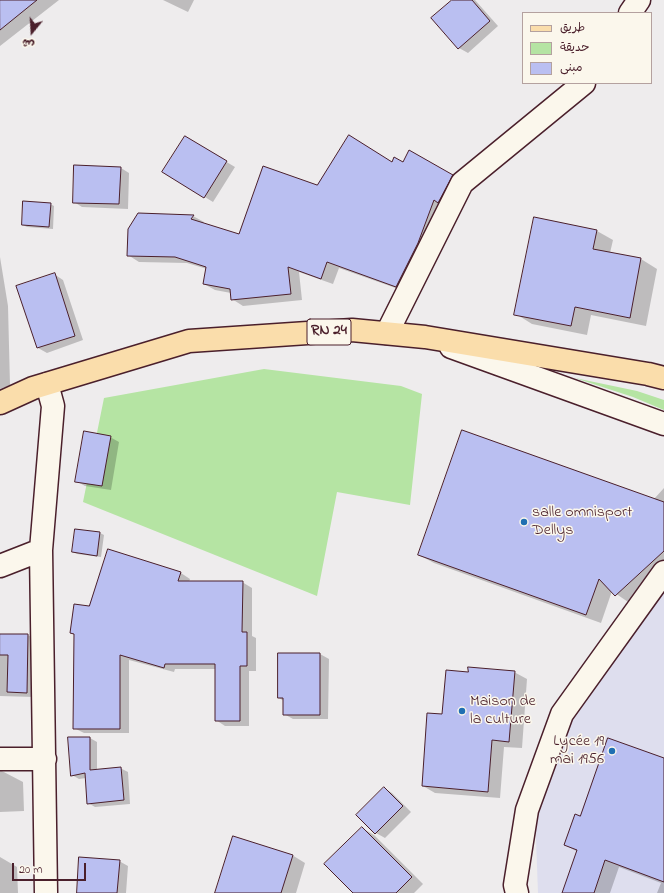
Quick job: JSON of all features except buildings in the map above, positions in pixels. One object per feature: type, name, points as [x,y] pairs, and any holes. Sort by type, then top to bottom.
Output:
[{"type":"main road","name":"RN 24","points":[[0,403],[47,384],[189,341],[352,330],[425,337],[648,374],[664,378]]},
{"type":"street","points":[[631,12],[639,0]]},
{"type":"street","points":[[387,333],[462,183],[583,84]]},
{"type":"street","points":[[425,337],[664,424]]},
{"type":"street","points":[[46,893],[41,550],[53,406],[47,384]]},
{"type":"street","points":[[0,566],[41,550]]},
{"type":"street","points":[[513,890],[527,810],[562,714],[664,572]]},
{"type":"street","points":[[0,760],[45,759]]},
{"type":"shaded area","name":"Lycée 19 mai 1956","points":[[664,588],[664,893],[538,893],[535,812],[584,690]]},
{"type":"green space","points":[[264,369],[401,386],[422,394],[410,505],[337,492],[317,596],[83,502],[104,398]]},
{"type":"green space","points":[[575,378],[637,391],[664,400],[664,410],[633,397]]},
{"type":"place","name":"salle omnisport Dellys","points":[[524,522]]},
{"type":"place","name":"Maison de la culture","points":[[462,711]]},
{"type":"place","name":"Lycée 19 mai 1956","points":[[612,751]]}]
